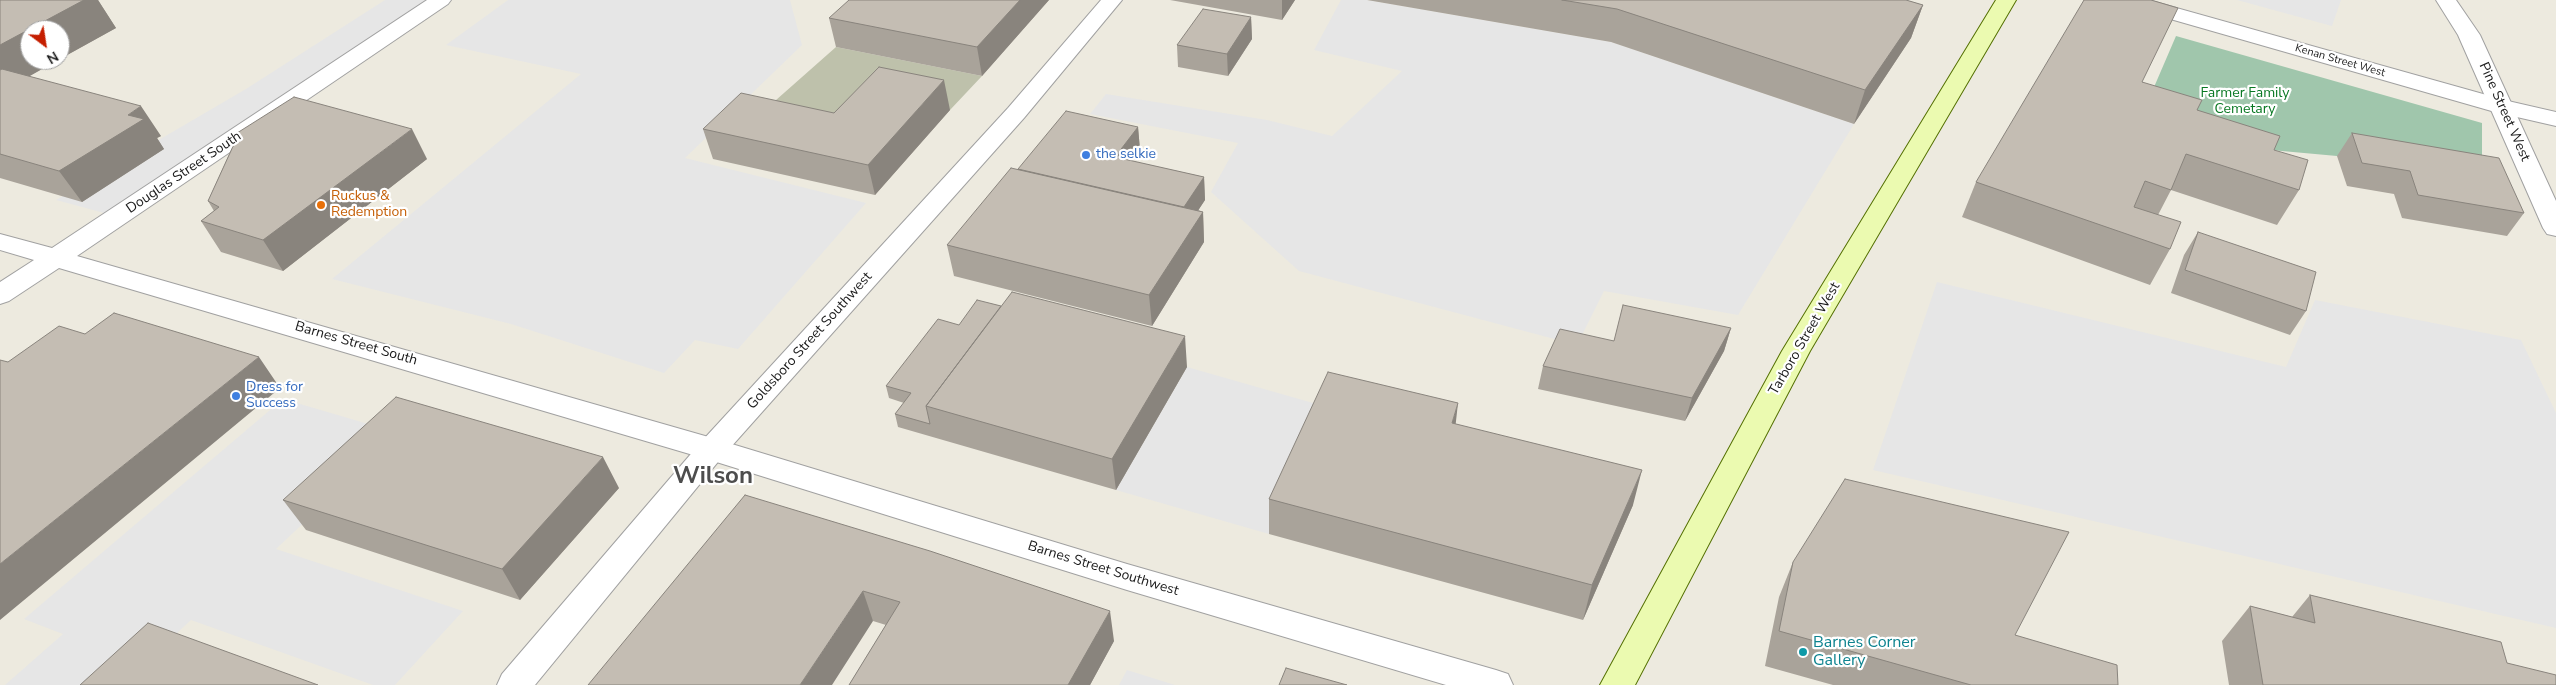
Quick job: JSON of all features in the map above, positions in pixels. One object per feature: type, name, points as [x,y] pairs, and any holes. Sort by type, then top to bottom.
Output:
[{"type":"main road","name":"Tarboro Street West","points":[[1617,685],[1796,351],[2006,0]]},
{"type":"street","name":"Douglas Street South","points":[[0,295],[57,259],[441,0]]},
{"type":"street","name":"Goldsboro Street Southwest","points":[[514,685],[712,449],[1016,113],[1112,0]]},
{"type":"street","name":"Kenan Street West","points":[[2125,0],[2503,106],[2556,119]]},
{"type":"street","name":"Pine Street West","points":[[2446,0],[2469,34],[2503,106],[2556,228]]},
{"type":"street","name":"Barnes Street South","points":[[0,242],[322,334],[712,449]]},
{"type":"street","name":"Barnes Street Southwest","points":[[712,449],[1127,576],[1496,685]]},
{"type":"shaded area","points":[[385,0],[443,0],[119,217],[56,200],[246,89]]},
{"type":"shaded area","points":[[508,0],[790,0],[802,45],[685,158],[866,203],[738,349],[695,340],[664,373],[511,324],[332,279],[581,74],[446,45]]},
{"type":"shaded area","points":[[1341,0],[1367,0],[1611,42],[1854,124],[1738,315],[1604,291],[1577,345],[1299,271],[1211,192],[1238,143],[1090,114],[1106,94],[1267,120],[1332,136],[1402,71],[1314,50]]},
{"type":"shaded area","points":[[2237,0],[2341,0],[2332,26]]},
{"type":"shaded area","points":[[836,47],[982,76],[950,110],[886,96],[842,143],[750,123]]},
{"type":"shaded area","points":[[1937,282],[2286,367],[2315,300],[2521,340],[2556,413],[2556,628],[1873,470]]},
{"type":"shaded area","points":[[1187,367],[1327,407],[1269,534],[1116,490]]},
{"type":"shaded area","points":[[283,399],[399,433],[276,549],[463,611],[395,685],[373,685],[191,620],[121,685],[5,685],[63,634],[24,619]]},
{"type":"shaded area","points":[[1127,670],[1175,685],[1119,685]]},
{"type":"green space","name":"Farmer Family Cemetary","points":[[2176,36],[2482,123],[2482,180],[2337,156],[2238,147],[2142,115]]},
{"type":"building","points":[[0,0],[84,0],[47,20],[20,20],[20,34],[0,45]]},
{"type":"building","points":[[849,0],[1020,0],[977,47],[829,18]]},
{"type":"building","points":[[1562,0],[1906,0],[1923,5],[1865,90],[1617,9]]},
{"type":"building","points":[[2084,0],[2151,0],[2178,8],[2142,82],[2202,100],[2197,110],[2280,136],[2274,150],[2308,160],[2299,190],[2186,154],[2171,190],[2145,181],[2134,207],[2181,222],[2170,249],[1976,182]]},
{"type":"building","points":[[1203,9],[1251,17],[1227,54],[1177,45]]},
{"type":"building","points":[[879,67],[944,80],[868,165],[703,129],[741,93],[834,113]]},
{"type":"building","points":[[0,70],[141,106],[128,115],[144,119],[59,171],[0,154]]},
{"type":"building","points":[[294,97],[412,129],[263,240],[201,221],[219,207],[208,201],[235,142],[226,140]]},
{"type":"building","points":[[1066,111],[1138,127],[1115,157],[1204,177],[1184,207],[1018,169]]},
{"type":"building","points":[[2352,133],[2499,158],[2524,213],[2418,195],[2410,171],[2362,163]]},
{"type":"building","points":[[1011,168],[1203,212],[1149,295],[947,245]]},
{"type":"building","points":[[2198,232],[2316,272],[2306,311],[2185,270]]},
{"type":"building","points":[[1012,292],[1185,336],[1112,459],[926,406]]},
{"type":"building","points":[[977,300],[1001,306],[926,406],[930,424],[895,414],[911,393],[886,386],[938,319],[959,325]]},
{"type":"building","points":[[1623,305],[1731,328],[1692,398],[1543,366],[1560,329],[1614,341]]},
{"type":"building","points":[[114,313],[259,357],[0,564],[0,360],[8,362],[59,326],[85,334]]},
{"type":"building","points":[[1328,372],[1458,403],[1452,423],[1642,470],[1592,585],[1269,499]]},
{"type":"building","points":[[396,397],[603,457],[502,569],[283,500]]},
{"type":"building","points":[[1845,479],[2069,532],[2015,635],[2117,665],[2118,685],[1971,685],[1779,631],[1793,562]]},
{"type":"building","points":[[745,495],[930,551],[1110,611],[1068,685],[849,685],[900,602],[863,591],[800,685],[588,685]]},
{"type":"building","points":[[2310,595],[2501,642],[2507,663],[2556,675],[2556,685],[2263,685],[2250,606],[2315,623]]},
{"type":"building","points":[[148,623],[318,685],[80,685]]},
{"type":"building","points":[[1286,668],[1347,685],[1279,685]]},
{"type":"place","name":"the selkie","points":[[1086,155]]},
{"type":"place","name":"Ruckus & Redemption","points":[[321,205]]},
{"type":"place","name":"Dress for Success","points":[[236,396]]},
{"type":"place","name":"Barnes Corner Gallery","points":[[1803,652]]},
{"type":"district","name":"Wilson","points":[[713,477]]}]
